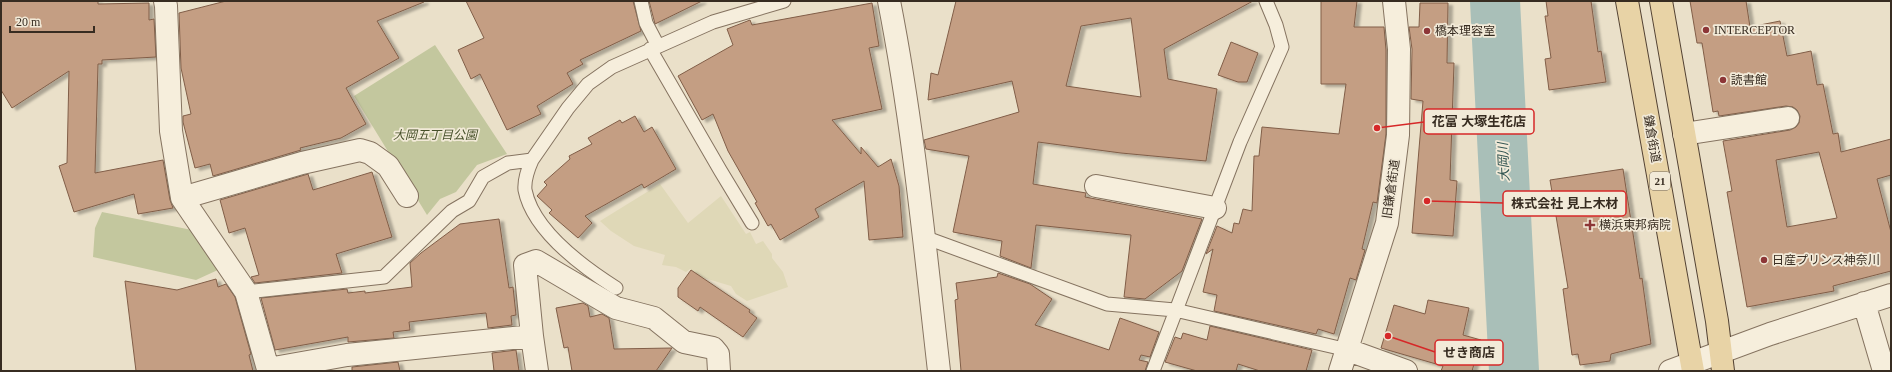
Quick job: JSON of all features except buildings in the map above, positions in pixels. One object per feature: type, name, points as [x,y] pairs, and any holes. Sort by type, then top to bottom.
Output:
[{"type":"main road","name":"鎌倉街道","points":[[1627,1],[1693,366]]},
{"type":"main road","points":[[1661,1],[1722,362]]},
{"type":"street","points":[[165,1],[171,131],[182,198],[246,292],[268,369],[348,363],[532,336]]},
{"type":"street","points":[[889,1],[897,40],[924,237],[939,371]]},
{"type":"street","name":"旧鎌倉街道","points":[[1340,371],[1348,350],[1387,223],[1398,135],[1399,49],[1394,1]]},
{"type":"street","points":[[1684,134],[1788,118]]},
{"type":"street","points":[[182,198],[302,163],[360,150],[370,153],[388,166],[407,196]]},
{"type":"street","points":[[1096,186],[1215,208]]},
{"type":"street","points":[[537,371],[525,265],[536,261],[616,308],[654,318],[684,342],[713,348],[718,354],[719,371]]},
{"type":"street","points":[[1670,371],[1722,362],[1770,334],[1891,295]]},
{"type":"street","points":[[1864,303],[1884,371]]},
{"type":"street","points":[[1348,350],[1406,371]]},
{"type":"lane","points":[[641,1],[654,48],[720,170],[752,222]]},
{"type":"lane","points":[[616,288],[585,268],[542,224],[529,203],[525,189],[527,171],[532,160],[568,108],[588,84],[612,67],[713,22],[784,1]]},
{"type":"lane","points":[[1153,371],[1240,142],[1282,47],[1276,25],[1266,1]]},
{"type":"lane","points":[[246,292],[384,277],[452,211],[469,201],[483,177],[508,163],[532,160]]},
{"type":"lane","points":[[924,237],[1107,304],[1175,310],[1348,350]]},
{"type":"shaded area","points":[[660,184],[688,223],[721,196],[746,234],[750,232],[756,244],[763,241],[772,254],[772,258],[783,272],[788,287],[747,301],[736,294],[731,286],[701,277],[690,269],[686,272],[676,267],[662,265],[665,255],[634,246],[611,231],[600,221]]},
{"type":"green space","name":"大岡五丁目公園","points":[[435,45],[507,154],[477,165],[456,192],[440,199],[427,215],[354,96]]},
{"type":"green space","points":[[102,212],[192,230],[220,269],[196,280],[93,257],[95,228]]},
{"type":"waterway","name":"大岡川","points":[[1495,1],[1514,371]]},
{"type":"place","name":"INTERCEPTOR","points":[[1706,30]]},
{"type":"place","name":"橋本理容室","points":[[1427,31]]},
{"type":"place","name":"読書館","points":[[1723,80]]},
{"type":"place","name":"花富 大塚生花店","points":[[1377,128]]},
{"type":"place","name":"株式会社 見上木材","points":[[1427,201]]},
{"type":"place","name":"横浜東邦病院","points":[[1590,225]]},
{"type":"place","name":"日産プリンス神奈川","points":[[1764,260]]},
{"type":"place","name":"せき商店","points":[[1388,336]]}]
